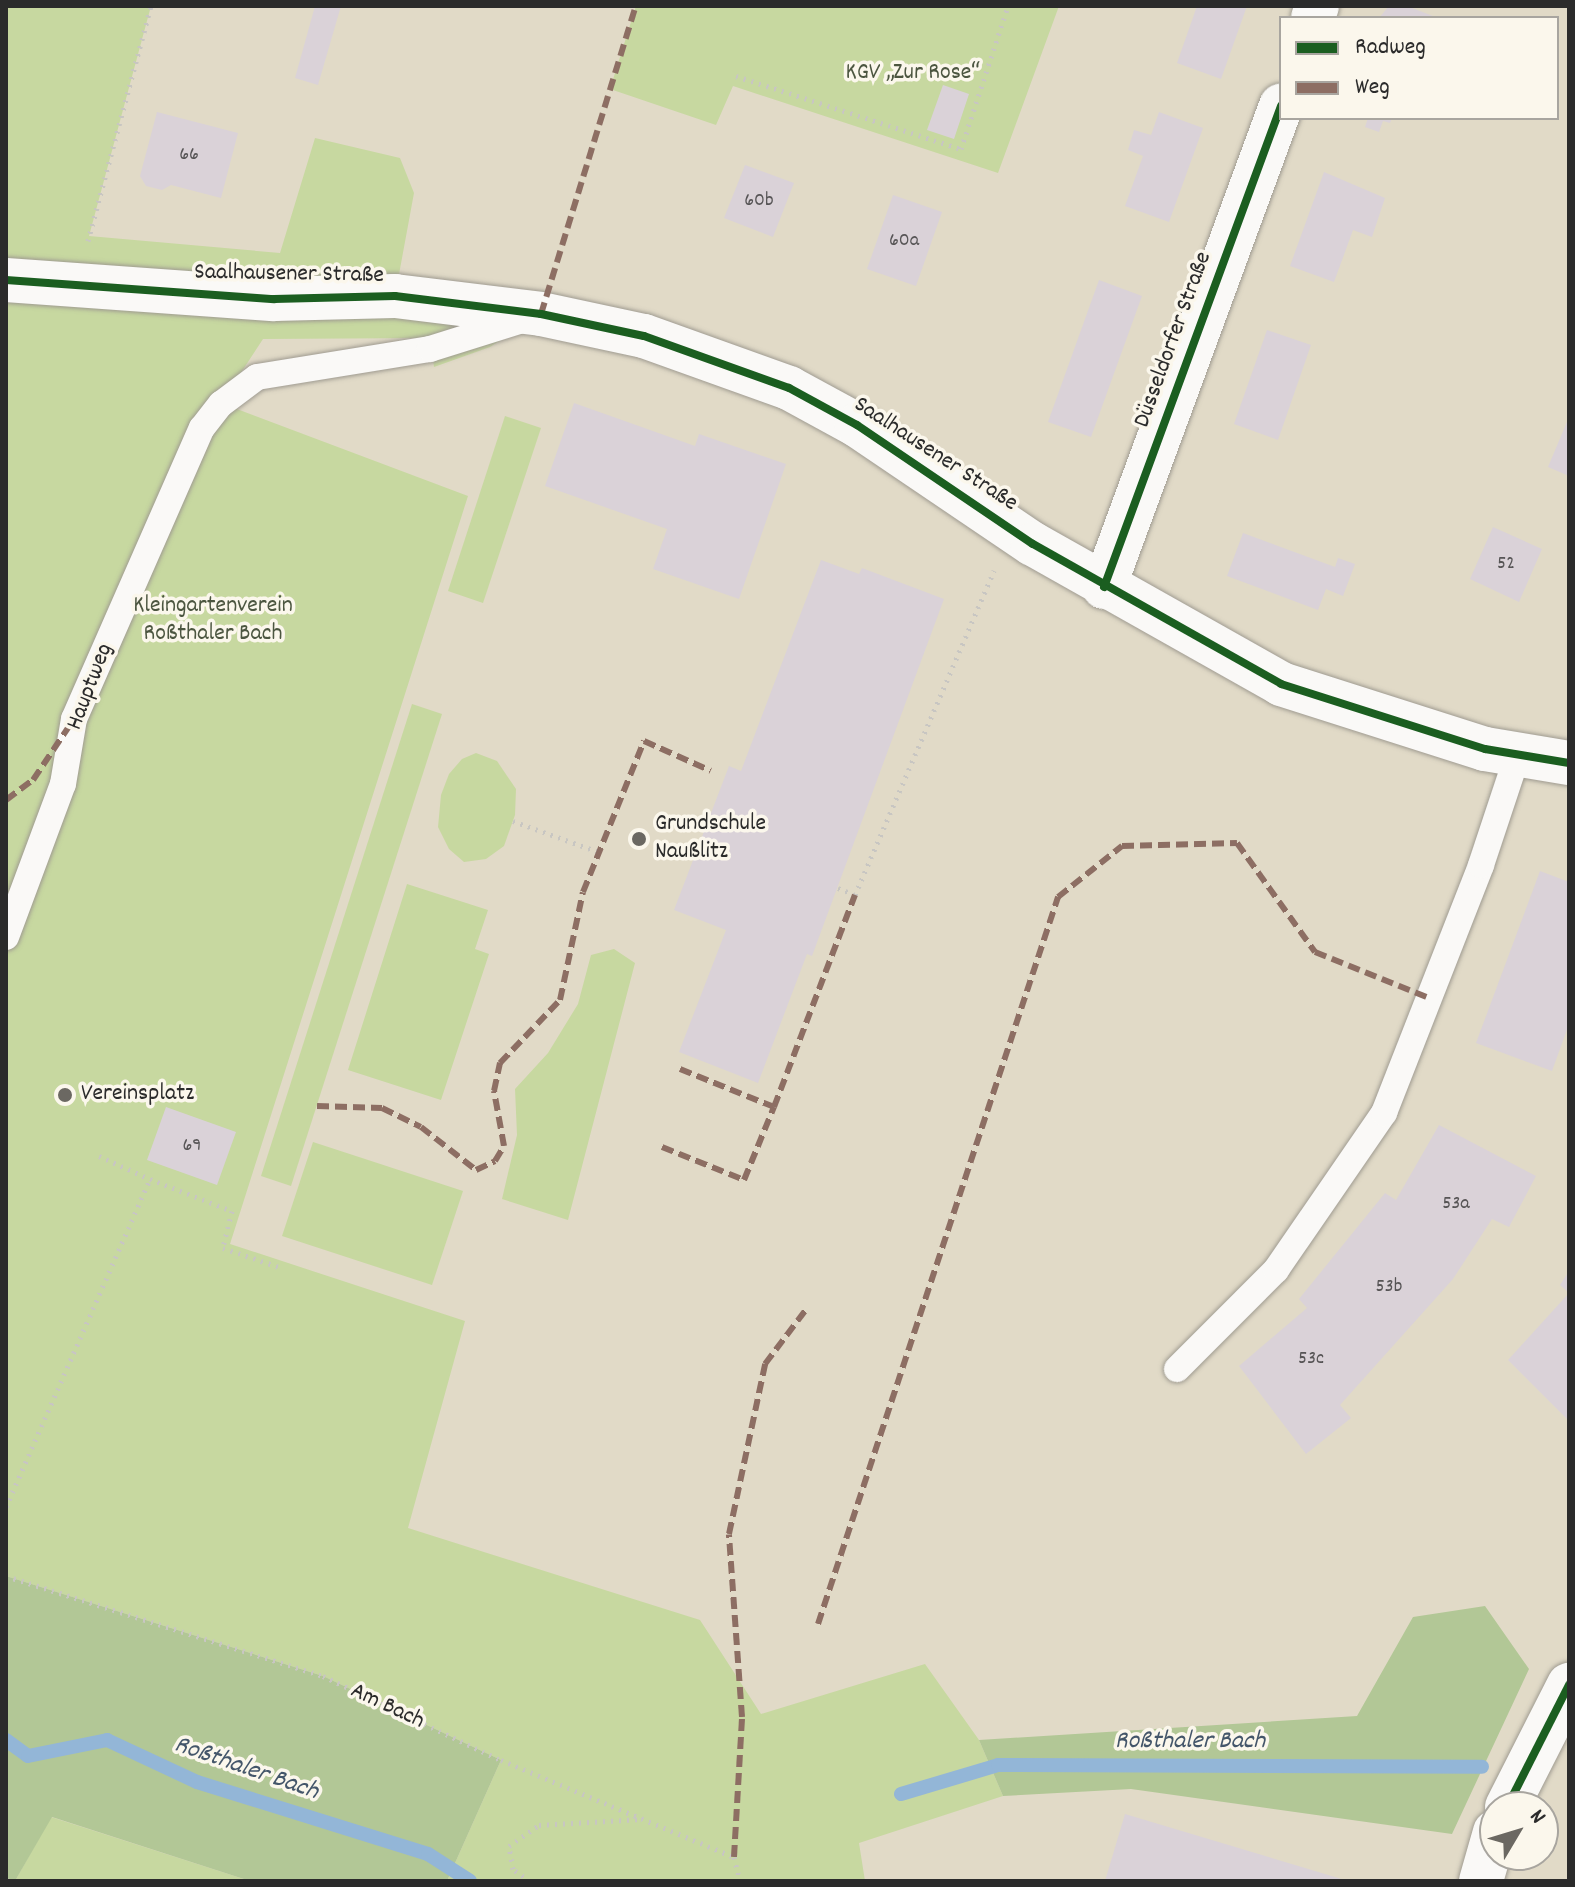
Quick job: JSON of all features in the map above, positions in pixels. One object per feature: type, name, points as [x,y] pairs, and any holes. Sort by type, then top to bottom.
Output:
[{"type":"street","name":"Düsseldorfer Straße","points":[[1104,587],[1279,111]]},
{"type":"street","name":"Saalhausener Straße","points":[[6,280],[274,299],[395,296],[541,314],[644,336],[789,388],[857,425],[1104,587],[1281,684],[1485,749],[1568,760]]},
{"type":"street","points":[[1516,1791],[1563,1710]]},
{"type":"lane","name":"Hauptweg","points":[[6,937],[63,784],[74,719],[202,428],[221,404],[257,377],[430,349],[541,314]]},
{"type":"lane","points":[[1177,1369],[1276,1270],[1384,1113],[1481,865],[1518,754]]},
{"type":"path","points":[[89,249],[151,6]]},
{"type":"path","points":[[736,76],[961,149],[1008,6]]},
{"type":"path","points":[[838,888],[855,895],[1012,529]]},
{"type":"path","points":[[513,821],[599,852]]},
{"type":"path","points":[[99,1156],[232,1211],[223,1248],[282,1268]]},
{"type":"path","points":[[6,1507],[150,1179]]},
{"type":"path","points":[[530,1881],[513,1869],[509,1846],[539,1825],[643,1819]]},
{"type":"green space","name":"Kleingartenverein Roßthaler Bach","points":[[6,6],[151,6],[89,236],[280,253],[315,138],[400,158],[414,193],[395,296],[541,314],[490,347],[434,367],[430,338],[263,339],[221,403],[468,496],[230,1244],[465,1321],[408,1528],[700,1620],[761,1714],[925,1664],[979,1740],[1003,1796],[859,1843],[865,1881],[447,1881],[501,1760],[323,1676],[6,1576]]},
{"type":"green space","name":"KGV „Zur Rose“","points":[[636,6],[1059,6],[998,173],[733,86],[716,125],[610,89]]},
{"type":"green space","points":[[505,416],[541,428],[483,603],[448,591]]},
{"type":"green space","points":[[412,704],[442,714],[291,1186],[261,1176]]},
{"type":"green space","points":[[476,753],[497,761],[516,789],[515,815],[504,846],[486,859],[464,862],[449,849],[438,827],[441,795],[449,774],[462,759]]},
{"type":"green space","points":[[407,884],[488,910],[475,949],[489,954],[441,1100],[348,1070]]},
{"type":"green space","points":[[614,949],[635,963],[568,1220],[502,1199],[517,1135],[515,1089],[548,1053],[578,1004],[591,955]]},
{"type":"green space","points":[[313,1142],[463,1191],[432,1285],[282,1236]]},
{"type":"green space","points":[[6,1576],[323,1676],[501,1760],[447,1881],[250,1881],[52,1817],[15,1881],[7,1881]]},
{"type":"green space","points":[[1485,1606],[1529,1669],[1452,1834],[1131,1789],[1003,1796],[979,1740],[1357,1716],[1413,1617]]},
{"type":"green space","points":[[51,1817],[250,1881],[15,1881]]},
{"type":"building","points":[[315,6],[341,6],[318,85],[295,78]]},
{"type":"building","points":[[1197,6],[1247,6],[1221,79],[1177,63]]},
{"type":"building","points":[[1389,6],[1407,6],[1433,16],[1381,16]]},
{"type":"building","points":[[943,85],[969,94],[954,139],[927,130]]},
{"type":"building","points":[[157,112],[238,133],[221,198],[171,185],[162,190],[146,186],[140,176]]},
{"type":"building","points":[[1159,112],[1203,128],[1169,222],[1125,206],[1143,156],[1128,150],[1134,130],[1151,135]]},
{"type":"building","points":[[1367,120],[1391,120],[1390,123],[1383,121],[1379,132],[1365,127]]},
{"type":"building","points":[[745,165],[794,183],[773,237],[724,218]]},
{"type":"building","points":[[1324,172],[1385,198],[1372,237],[1353,230],[1334,282],[1290,266]]},
{"type":"building","points":[[893,195],[942,212],[916,286],[867,269]]},
{"type":"building","points":[[1099,280],[1142,296],[1091,437],[1048,422]]},
{"type":"building","points":[[1267,330],[1311,345],[1278,440],[1234,424]]},
{"type":"building","points":[[574,403],[695,446],[699,434],[786,464],[739,599],[653,569],[667,529],[545,486]]},
{"type":"building","points":[[1569,417],[1569,476],[1548,467]]},
{"type":"building","points":[[1493,527],[1542,549],[1519,602],[1470,579]]},
{"type":"building","points":[[1243,533],[1335,567],[1338,558],[1355,564],[1343,596],[1326,589],[1318,610],[1227,576]]},
{"type":"building","points":[[821,560],[859,574],[862,568],[944,599],[812,956],[807,954],[758,1083],[679,1052],[726,930],[674,910],[729,766],[741,771]]},
{"type":"building","points":[[1540,871],[1569,882],[1569,1024],[1552,1071],[1476,1043]]},
{"type":"building","points":[[166,1107],[236,1132],[217,1185],[147,1160]]},
{"type":"building","points":[[1439,1125],[1536,1176],[1509,1227],[1492,1219],[1453,1279],[1340,1405],[1351,1418],[1306,1454],[1239,1366],[1307,1308],[1299,1299],[1385,1193],[1396,1200]]},
{"type":"building","points":[[1569,1271],[1569,1293],[1560,1285]]},
{"type":"building","points":[[1569,1293],[1569,1421],[1508,1360]]},
{"type":"building","points":[[1125,1814],[1345,1880],[1345,1881],[1105,1881]]},
{"type":"waterway","name":"Roßthaler Bach","points":[[6,1740],[28,1756],[107,1740],[197,1782],[428,1854],[470,1881]]},
{"type":"waterway","name":"Roßthaler Bach","points":[[901,1794],[998,1765],[1482,1767]]},
{"type":"marked path","points":[[541,314],[636,6]]},
{"type":"marked path","points":[[6,800],[33,780],[74,719]]},
{"type":"marked path","points":[[317,1106],[382,1108],[421,1127],[476,1170],[495,1161],[504,1146],[494,1091],[500,1063],[560,1000],[583,892],[644,741],[711,771]]},
{"type":"marked path","points":[[818,1624],[1058,897],[1122,846],[1237,843],[1315,952],[1429,998]]},
{"type":"marked path","points":[[680,1069],[774,1107],[855,895]]},
{"type":"marked path","points":[[662,1147],[744,1180],[774,1107]]},
{"type":"marked path","points":[[734,1857],[742,1717],[729,1534],[765,1364],[808,1307]]},
{"type":"cycle path","points":[[1104,587],[1279,111]]},
{"type":"cycle path","points":[[6,280],[274,299],[395,296],[541,314],[644,336],[789,388],[857,425],[1033,544],[1281,684],[1485,749],[1569,763]]},
{"type":"cycle path","points":[[1515,1791],[1569,1685]]},
{"type":"place","name":"Grundschule Naußlitz","points":[[639,839]]},
{"type":"place","name":"Vereinsplatz","points":[[65,1095]]}]
